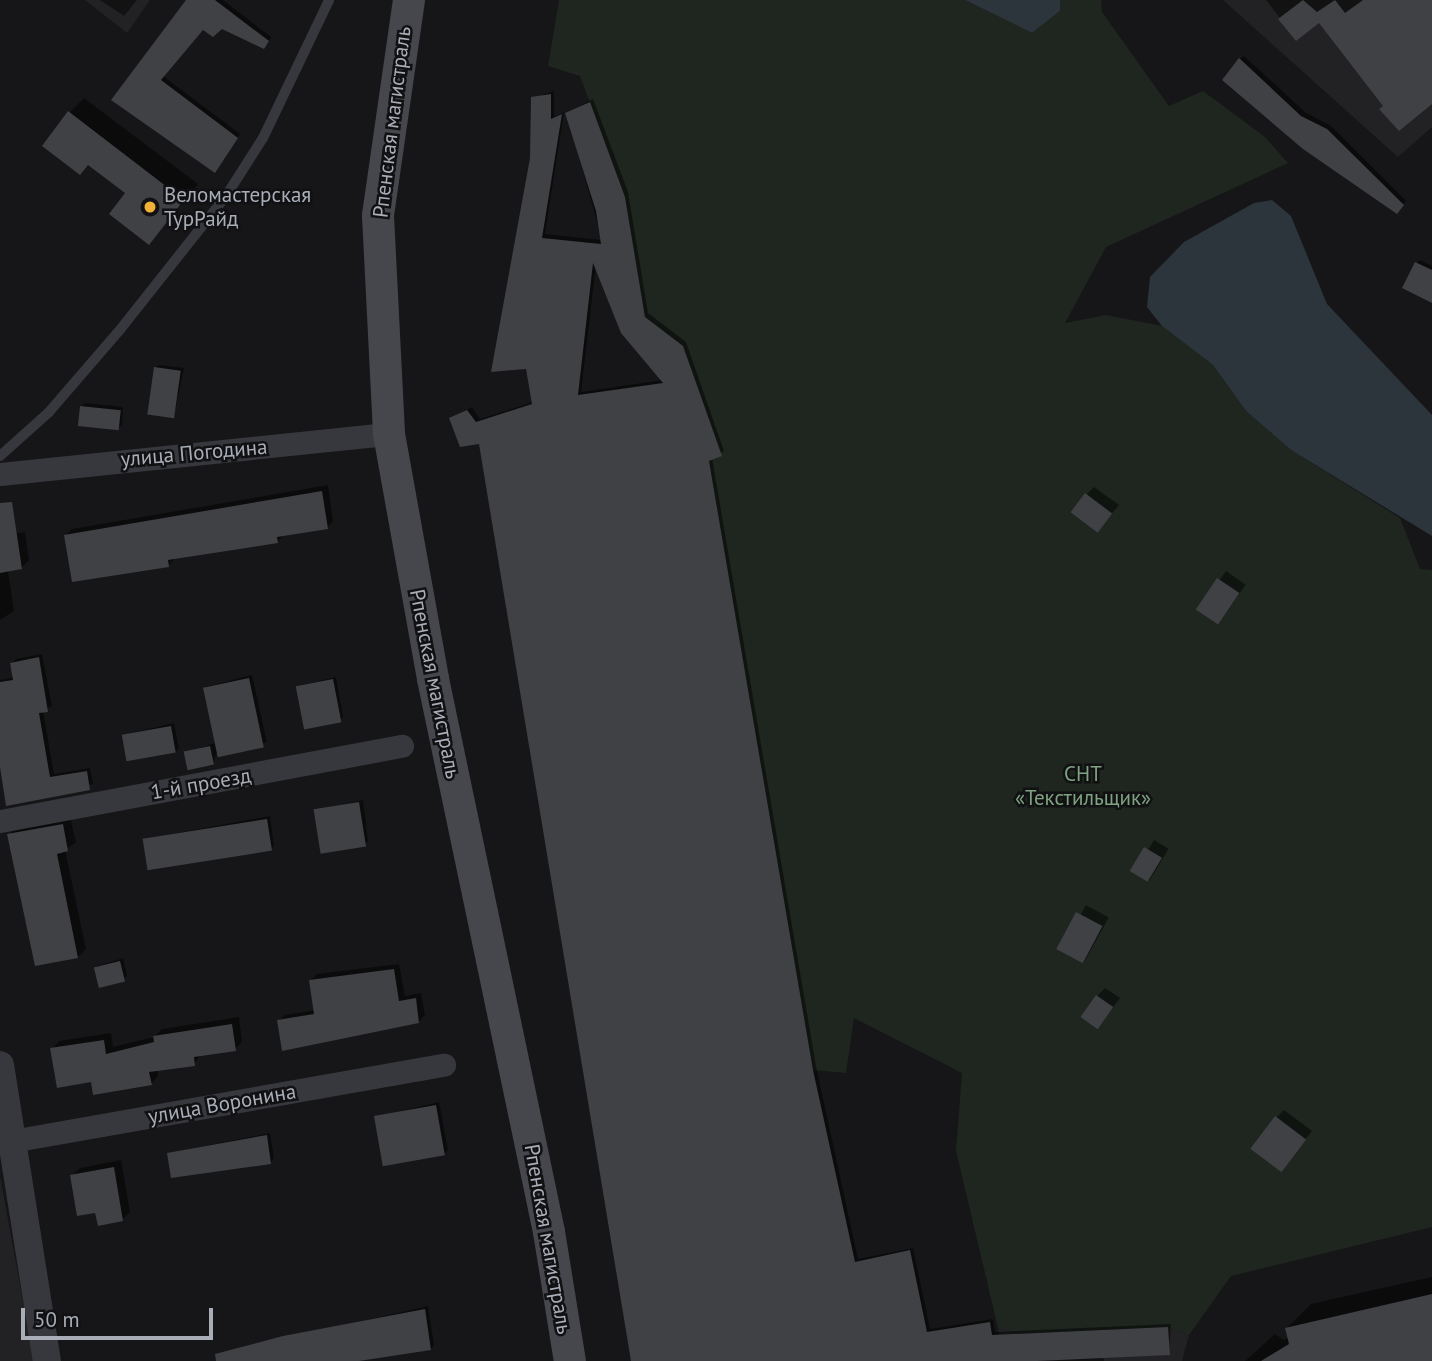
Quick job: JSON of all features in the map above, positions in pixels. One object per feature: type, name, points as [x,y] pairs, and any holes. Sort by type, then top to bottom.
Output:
[{"type":"main road","name":"Рпенская магистраль","points":[[409,0],[400,42],[378,216],[389,435],[433,679],[549,1231],[570,1361]]},
{"type":"street","name":"улица Погодина","points":[[0,474],[389,435]]},
{"type":"street","name":"1-й проезд","points":[[0,821],[402,746]]},
{"type":"street","points":[[0,1065],[7,1142],[47,1361]]},
{"type":"street","name":"улица Воронина","points":[[7,1142],[444,1065]]},
{"type":"lane","points":[[0,456],[49,412],[120,331],[226,196],[263,138],[329,0]]},
{"type":"shaded area","points":[[85,0],[150,0],[127,33]]},
{"type":"shaded area","points":[[965,0],[1060,0],[1060,11],[1032,33]]},
{"type":"shaded area","points":[[1223,0],[1432,0],[1432,127],[1398,157]]},
{"type":"shaded area","points":[[1272,200],[1291,216],[1327,304],[1432,415],[1432,536],[1291,450],[1246,411],[1213,365],[1162,326],[1147,307],[1150,277],[1184,242],[1254,203]]},
{"type":"shaded area","points":[[0,1176],[34,1361],[0,1361]]},
{"type":"shaded area","points":[[1168,1327],[1189,1335],[1182,1361],[969,1361],[1001,1354],[998,1328],[1021,1334]]},
{"type":"green space","name":"СНТ «Текстильщик»","points":[[559,0],[965,0],[1032,33],[1060,11],[1060,0],[1101,0],[1102,12],[1169,106],[1203,91],[1265,137],[1288,163],[1106,247],[1065,323],[1106,315],[1162,326],[1213,365],[1246,411],[1291,450],[1400,518],[1420,569],[1432,570],[1432,1227],[1231,1276],[1189,1335],[1168,1327],[1021,1334],[998,1328],[956,1151],[962,1073],[854,1018],[846,1073],[813,1070],[709,461],[721,456],[683,346],[645,317],[625,197],[580,76],[548,66]]},
{"type":"building","points":[[186,0],[215,0],[269,41],[264,49],[222,29],[213,37],[203,30],[161,80],[238,138],[215,173],[111,100]]},
{"type":"building","points":[[1303,0],[1317,12],[1335,0],[1345,13],[1363,0],[1432,0],[1432,104],[1399,131],[1379,109],[1383,106],[1319,23],[1296,41],[1278,19]]},
{"type":"building","points":[[1239,58],[1301,116],[1327,129],[1404,205],[1397,214],[1303,149],[1222,80]]},
{"type":"building","points":[[551,94],[551,119],[562,114],[542,238],[601,244],[596,211],[565,113],[590,102],[625,197],[645,317],[683,346],[722,456],[709,461],[813,1070],[855,1262],[910,1250],[927,1332],[990,1322],[992,1335],[1168,1327],[1170,1355],[1037,1361],[631,1361],[479,444],[460,447],[449,418],[467,410],[476,422],[532,404],[526,369],[491,372],[530,158],[531,97]],"holes":[[[593,263],[621,333],[663,383],[578,395]]]},
{"type":"building","points":[[68,111],[184,200],[149,245],[109,214],[125,193],[88,165],[80,175],[42,146]]},
{"type":"building","points":[[1415,262],[1432,270],[1432,303],[1402,288]]},
{"type":"building","points":[[154,367],[181,371],[174,418],[147,415]]},
{"type":"building","points":[[80,406],[121,410],[119,430],[78,426]]},
{"type":"building","points":[[322,491],[328,529],[277,537],[278,543],[168,560],[169,567],[72,582],[64,535]]},
{"type":"building","points":[[1085,493],[1112,513],[1098,533],[1071,512]]},
{"type":"building","points":[[12,502],[22,569],[0,573],[0,503]]},
{"type":"building","points":[[1217,578],[1239,593],[1218,625],[1196,610]]},
{"type":"building","points":[[39,657],[48,712],[39,713],[50,777],[87,771],[90,790],[6,806],[0,767],[0,682],[13,680],[10,663]]},
{"type":"building","points":[[249,678],[264,747],[218,757],[203,688]]},
{"type":"building","points":[[333,679],[341,722],[304,729],[296,686]]},
{"type":"building","points":[[171,726],[176,753],[126,761],[122,735]]},
{"type":"building","points":[[210,746],[214,765],[188,770],[184,752]]},
{"type":"building","points":[[359,802],[366,846],[321,854],[314,809]]},
{"type":"building","points":[[267,819],[272,851],[148,870],[143,839]]},
{"type":"building","points":[[63,824],[68,851],[57,854],[78,958],[35,966],[7,834]]},
{"type":"building","points":[[1144,847],[1162,858],[1148,882],[1130,871]]},
{"type":"building","points":[[1076,912],[1102,926],[1083,963],[1056,949]]},
{"type":"building","points":[[120,961],[125,981],[99,988],[94,968]]},
{"type":"building","points":[[394,969],[399,1001],[416,998],[419,1023],[282,1051],[277,1020],[314,1014],[309,980]]},
{"type":"building","points":[[1096,995],[1113,1007],[1098,1029],[1081,1017]]},
{"type":"building","points":[[232,1024],[236,1051],[194,1057],[195,1066],[149,1072],[152,1085],[93,1095],[91,1082],[57,1088],[50,1048],[104,1040],[106,1054],[154,1042],[153,1036]]},
{"type":"building","points":[[436,1105],[445,1155],[383,1166],[374,1116]]},
{"type":"building","points":[[1275,1116],[1306,1139],[1281,1172],[1250,1149]]},
{"type":"building","points":[[267,1135],[271,1164],[171,1178],[167,1153]]},
{"type":"building","points":[[114,1167],[123,1221],[98,1226],[95,1213],[77,1216],[70,1175]]},
{"type":"building","points":[[1432,1294],[1432,1361],[1261,1361],[1289,1344],[1285,1328]]},
{"type":"building","points":[[425,1309],[431,1350],[359,1361],[216,1361],[215,1354],[283,1336]]},
{"type":"place","name":"Веломастерская ТурРайд","points":[[150,207]]}]
